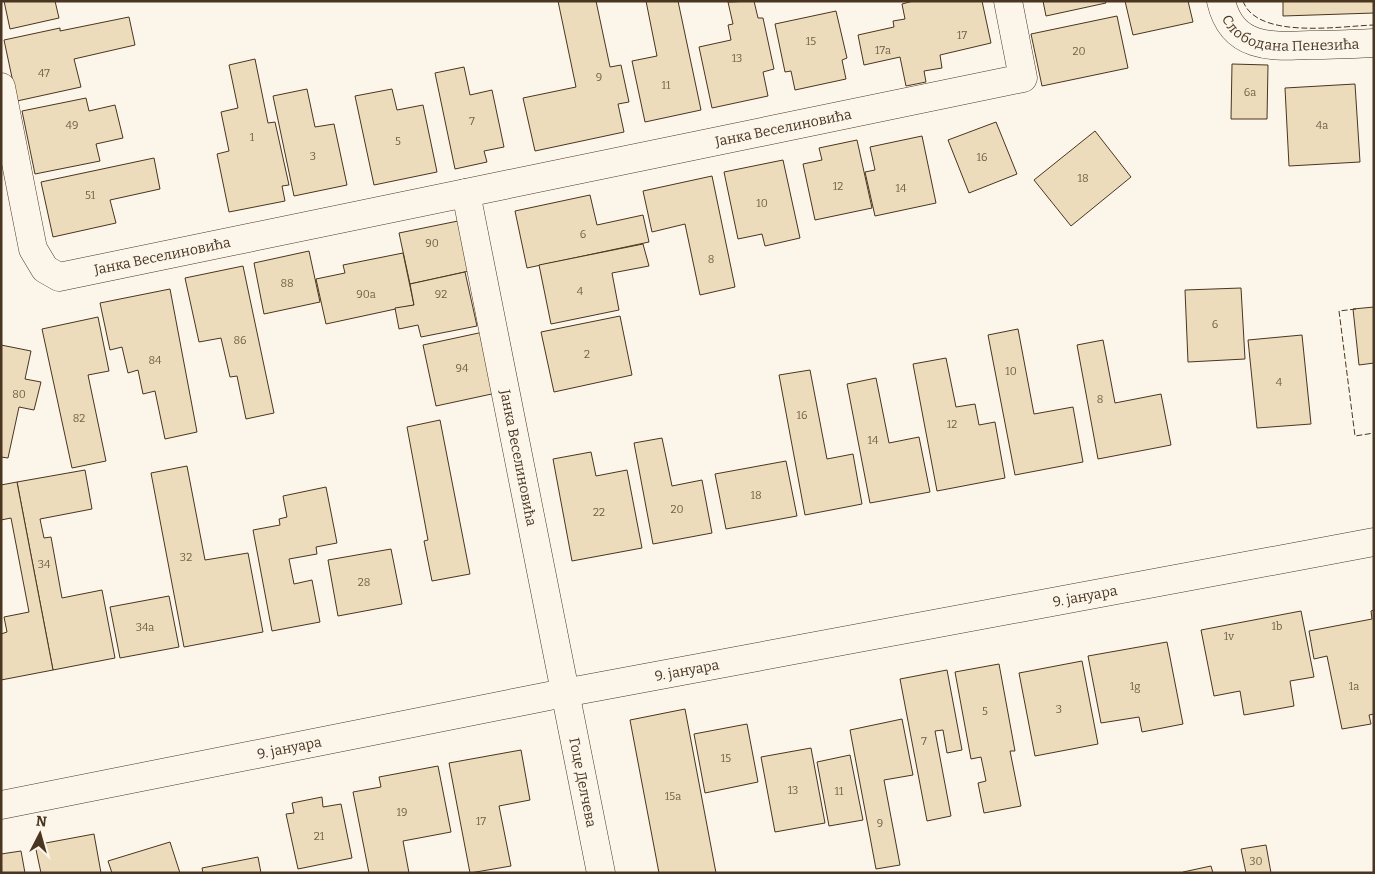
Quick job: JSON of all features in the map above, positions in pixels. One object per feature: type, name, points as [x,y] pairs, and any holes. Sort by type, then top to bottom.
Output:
[{"type":"street","name":"Јанка Веселиновића","points":[[1,86],[33,249],[45,269],[59,277],[1023,78],[1008,1]]},
{"type":"street","name":"Слободана Пенезића","points":[[1221,1],[1229,24],[1246,39],[1271,47],[1374,43]]},
{"type":"street","name":"Јанка Веселиновића","points":[[466,193],[564,693]]},
{"type":"street","name":"9. јануара","points":[[1,805],[564,693],[1374,542]]},
{"type":"street","name":"Гоце Делчева","points":[[564,693],[601,873]]},
{"type":"building","points":[[4,1],[55,1],[59,18],[10,29]]},
{"type":"building","points":[[558,1],[596,1],[610,67],[621,65],[629,102],[618,104],[624,132],[535,151],[523,98],[576,87]]},
{"type":"building","points":[[646,1],[678,1],[701,110],[645,122],[632,61],[657,56]]},
{"type":"building","points":[[754,1],[758,18],[763,18],[774,69],[763,72],[768,96],[712,108],[699,47],[731,40],[728,25],[733,24],[728,2]]},
{"type":"building","points":[[913,1],[982,1],[991,43],[940,55],[942,68],[924,71],[926,82],[906,86],[900,57],[864,65],[858,35],[894,27],[893,21],[905,19],[902,4]]},
{"type":"building","points":[[1043,1],[1105,1],[1106,3],[1046,16]]},
{"type":"building","points":[[1125,1],[1188,1],[1193,22],[1133,35]]},
{"type":"building","points":[[1283,1],[1374,1],[1374,13],[1283,16]]},
{"type":"building","points":[[836,11],[847,58],[842,60],[846,79],[795,90],[791,71],[785,72],[775,24]]},
{"type":"building","points":[[1117,16],[1128,68],[1042,86],[1031,34]]},
{"type":"building","points":[[129,17],[135,45],[74,59],[81,87],[17,101],[4,40],[60,28],[60,31]]},
{"type":"building","points":[[255,59],[268,123],[275,122],[289,185],[282,186],[285,201],[229,212],[217,154],[229,151],[221,112],[238,108],[229,65]]},
{"type":"building","points":[[1232,64],[1268,65],[1267,119],[1231,119]]},
{"type":"building","points":[[464,67],[470,95],[492,90],[504,147],[484,151],[487,162],[455,169],[435,73]]},
{"type":"building","points":[[1355,84],[1360,162],[1289,166],[1285,88]]},
{"type":"building","points":[[307,89],[315,127],[334,124],[347,185],[294,196],[273,96]]},
{"type":"building","points":[[392,89],[397,110],[423,105],[437,172],[374,185],[355,96]]},
{"type":"building","points":[[86,98],[89,111],[115,105],[123,138],[96,144],[100,161],[35,174],[22,111]]},
{"type":"building","points":[[996,122],[1017,174],[969,193],[948,140]]},
{"type":"building","points":[[1095,131],[1131,177],[1071,226],[1034,180]]},
{"type":"building","points":[[922,136],[936,203],[875,216],[865,172],[875,170],[870,147]]},
{"type":"building","points":[[857,140],[872,208],[815,220],[803,164],[822,160],[819,148]]},
{"type":"building","points":[[154,158],[160,189],[110,200],[116,223],[53,237],[41,182]]},
{"type":"building","points":[[783,160],[800,238],[765,246],[762,234],[738,239],[724,172]]},
{"type":"building","points":[[712,176],[735,287],[700,295],[685,224],[652,232],[643,191]]},
{"type":"building","points":[[590,195],[597,225],[643,215],[649,242],[527,268],[515,211]]},
{"type":"building","points":[[458,221],[469,271],[410,284],[399,233]]},
{"type":"building","points":[[643,244],[649,266],[612,273],[619,310],[551,324],[539,265]]},
{"type":"building","points":[[309,251],[320,302],[264,314],[254,263]]},
{"type":"building","points":[[403,253],[414,305],[326,324],[316,279],[345,273],[343,265]]},
{"type":"building","points":[[243,266],[274,413],[246,419],[237,376],[230,377],[221,338],[199,342],[185,278]]},
{"type":"building","points":[[465,272],[477,326],[421,337],[418,325],[399,329],[395,308],[414,305],[410,284]]},
{"type":"building","points":[[1241,288],[1245,359],[1188,362],[1185,290]]},
{"type":"building","points":[[170,289],[197,432],[165,439],[155,391],[143,394],[138,370],[128,373],[122,347],[110,350],[100,303]]},
{"type":"building","points":[[1374,307],[1374,363],[1359,365],[1353,309]]},
{"type":"building","points":[[620,316],[632,375],[554,392],[541,332]]},
{"type":"building","points":[[98,317],[109,371],[88,375],[106,461],[72,468],[42,329]]},
{"type":"building","points":[[1018,329],[1034,414],[1073,407],[1083,462],[1015,475],[988,335]]},
{"type":"building","points":[[488,331],[501,392],[436,406],[423,345]]},
{"type":"building","points":[[1302,335],[1311,424],[1257,428],[1248,340]]},
{"type":"building","points":[[1103,340],[1115,403],[1161,394],[1171,445],[1098,459],[1077,345]]},
{"type":"building","points":[[1,345],[31,351],[25,379],[41,382],[34,410],[19,407],[8,458],[1,457]]},
{"type":"building","points":[[946,358],[956,407],[975,404],[979,425],[995,422],[1005,478],[937,491],[913,364]]},
{"type":"building","points":[[810,370],[827,459],[853,454],[862,504],[805,515],[779,375]]},
{"type":"building","points":[[876,378],[889,443],[919,437],[930,492],[870,503],[847,384]]},
{"type":"building","points":[[440,420],[470,574],[432,581],[424,541],[428,540],[407,427]]},
{"type":"building","points":[[662,438],[672,486],[702,480],[712,533],[653,544],[634,443]]},
{"type":"building","points":[[591,452],[596,476],[627,470],[642,548],[572,561],[553,459]]},
{"type":"building","points":[[786,461],[797,516],[726,529],[715,474]]},
{"type":"building","points":[[187,466],[205,560],[248,553],[263,632],[184,647],[151,473]]},
{"type":"building","points":[[85,470],[92,509],[40,519],[44,538],[51,537],[62,598],[102,590],[115,658],[53,670],[17,482]]},
{"type":"building","points":[[17,482],[53,670],[1,680],[1,634],[7,632],[4,617],[29,612],[11,518],[1,520],[1,485]]},
{"type":"building","points":[[326,487],[337,543],[316,547],[317,554],[289,559],[294,584],[312,580],[320,622],[272,631],[253,530],[280,525],[279,519],[287,517],[283,496]]},
{"type":"building","points":[[391,549],[402,604],[338,616],[328,560]]},
{"type":"building","points":[[169,596],[179,647],[120,658],[110,607]]},
{"type":"building","points":[[1374,610],[1374,714],[1369,715],[1371,724],[1342,729],[1327,656],[1314,659],[1309,631],[1372,619],[1371,611]]},
{"type":"building","points":[[1301,611],[1314,677],[1290,681],[1294,706],[1244,715],[1240,691],[1214,696],[1201,630]]},
{"type":"building","points":[[1167,642],[1183,724],[1142,732],[1139,717],[1101,723],[1088,656]]},
{"type":"building","points":[[1082,661],[1098,744],[1035,756],[1019,673]]},
{"type":"building","points":[[999,664],[1015,751],[1010,751],[1021,806],[984,813],[978,783],[986,781],[981,757],[971,759],[955,672]]},
{"type":"building","points":[[947,670],[962,750],[947,753],[943,730],[935,731],[951,816],[927,821],[900,679]]},
{"type":"building","points":[[685,709],[716,873],[659,873],[630,720]]},
{"type":"building","points":[[902,719],[913,775],[884,780],[900,865],[876,869],[850,730]]},
{"type":"building","points":[[747,724],[758,782],[705,793],[694,734]]},
{"type":"building","points":[[811,748],[825,823],[775,832],[761,757]]},
{"type":"building","points":[[521,750],[530,800],[499,806],[511,866],[470,873],[449,763]]},
{"type":"building","points":[[850,755],[863,820],[829,826],[817,762]]},
{"type":"building","points":[[438,766],[451,832],[403,841],[409,873],[369,873],[353,792],[381,787],[379,777]]},
{"type":"building","points":[[322,797],[323,807],[341,804],[352,858],[298,869],[286,814],[294,813],[292,803]]},
{"type":"building","points":[[94,834],[101,873],[41,873],[35,845]]},
{"type":"building","points":[[170,842],[180,873],[112,873],[108,861]]},
{"type":"building","points":[[1266,845],[1271,873],[1246,873],[1241,849]]},
{"type":"building","points":[[21,851],[25,873],[1,873],[1,854]]},
{"type":"building","points":[[258,857],[261,873],[203,873],[202,868]]},
{"type":"building","points":[[1211,866],[1213,873],[1183,873],[1183,872]]},
{"type":"fence","points":[[1243,1],[1251,13],[1265,21],[1282,26],[1322,28],[1374,25]]},
{"type":"fence","points":[[1356,309],[1339,311],[1355,436],[1374,433]]}]
